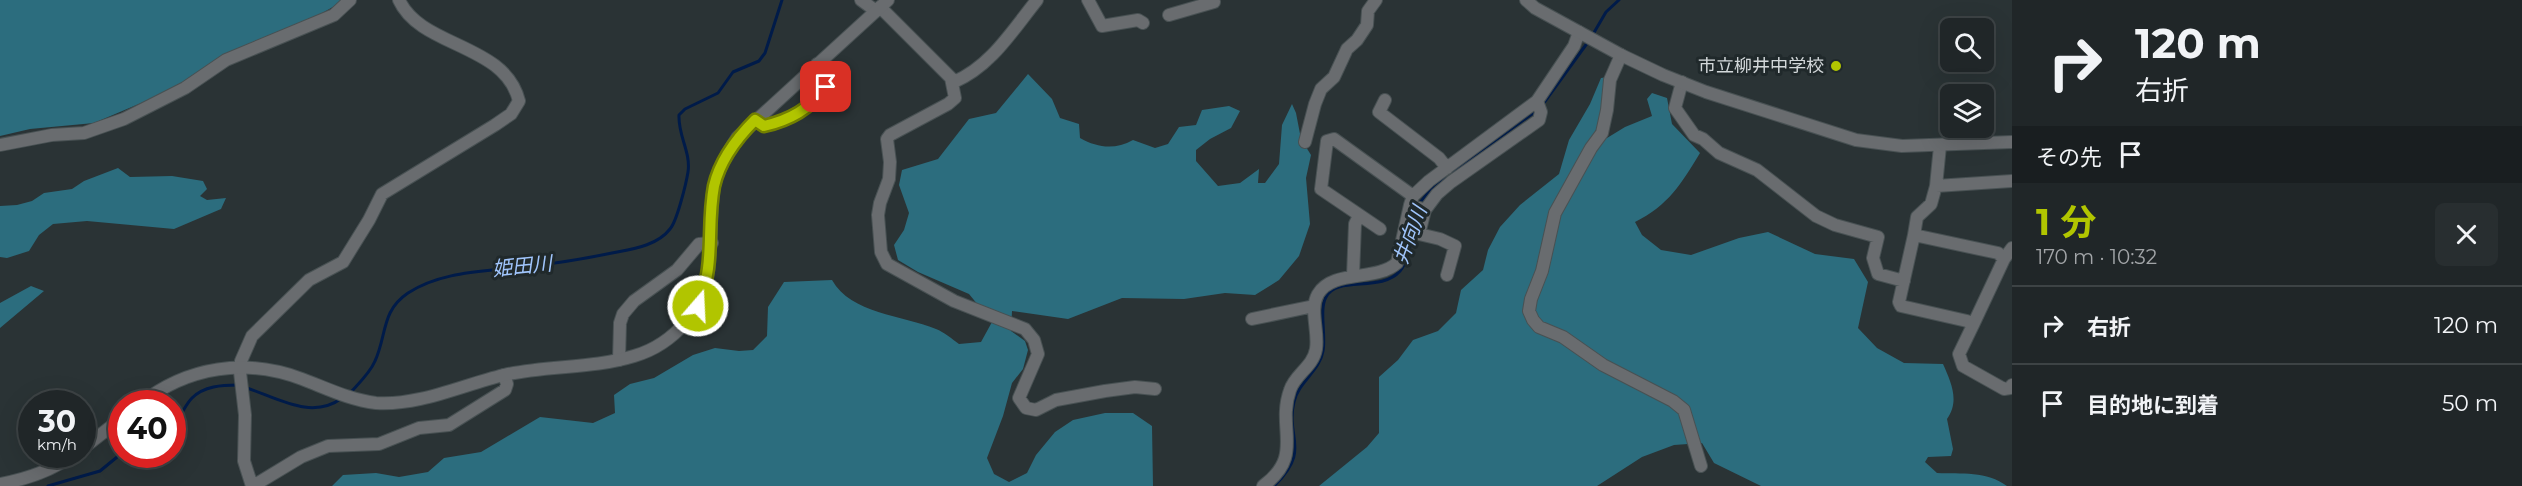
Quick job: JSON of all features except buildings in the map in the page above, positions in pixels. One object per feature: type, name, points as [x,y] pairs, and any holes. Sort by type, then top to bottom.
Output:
[{"type":"street","points":[[0,145],[52,135],[84,133],[124,119],[185,88],[226,60],[334,15],[350,0]]},
{"type":"street","points":[[399,0],[410,16],[424,27],[468,48],[498,70],[510,81],[517,92],[519,101],[516,108],[495,125],[382,194],[349,255],[334,268],[309,280],[260,327],[245,348],[240,367],[245,415],[244,461],[252,486],[301,457],[328,446],[379,444],[419,428],[449,425],[506,390],[504,375]]},
{"type":"street","points":[[861,0],[881,6],[954,82],[956,98],[890,135],[887,139],[890,162],[889,179],[878,214],[881,252],[887,264],[954,301],[1025,328],[1034,340],[1038,354],[1018,398],[1026,408],[1036,410],[1056,400],[1105,391],[1135,387],[1155,389]]},
{"type":"street","points":[[954,82],[972,74],[991,57],[1037,0]]},
{"type":"street","points":[[1089,0],[1102,27],[1138,20],[1143,23]]},
{"type":"street","points":[[1305,142],[1314,104],[1321,90],[1334,77],[1347,49],[1357,40],[1367,25],[1368,11],[1376,0]]},
{"type":"street","points":[[1526,0],[1621,55],[1682,82],[1856,140],[1902,146],[2012,142]]},
{"type":"street","points":[[1169,15],[1184,5],[1214,2]]},
{"type":"street","points":[[160,390],[185,377],[207,370],[240,367],[282,372],[352,398],[375,403],[397,403],[504,375],[619,360],[655,348],[687,321],[698,306],[706,287],[712,243],[711,211],[715,184],[726,156],[737,138],[881,6]]},
{"type":"street","points":[[1263,486],[1282,465],[1287,455],[1289,447],[1285,410],[1290,388],[1314,359],[1317,346],[1314,306],[1318,294],[1327,285],[1353,276],[1374,275],[1390,269],[1397,263],[1417,205],[1429,181],[1538,105],[1574,46],[1579,32]]},
{"type":"street","points":[[1621,55],[1610,80],[1602,133],[1555,213],[1542,270],[1530,299],[1529,311],[1539,327],[1563,337],[1603,365],[1684,410],[1701,466]]},
{"type":"street","points":[[755,120],[764,126],[781,122],[802,112],[818,98],[826,87],[824,75],[817,64]]},
{"type":"street","points":[[1682,82],[1675,108],[1678,116],[1694,135],[1703,139],[1719,153],[1757,170],[1816,216],[1835,225],[1878,237],[1873,258],[1878,274],[1904,281]]},
{"type":"street","points":[[1385,100],[1379,112],[1439,158],[1447,168]]},
{"type":"street","points":[[1417,205],[1437,194],[1539,120],[1538,105]]},
{"type":"street","points":[[1380,229],[1321,189],[1327,141],[1334,139],[1417,205],[1419,234],[1440,239],[1455,246],[1447,275]]},
{"type":"street","points":[[1940,146],[1936,186],[1931,204],[1917,217],[1899,302],[1901,306],[1966,321],[1973,325]]},
{"type":"street","points":[[1936,186],[2012,181]]},
{"type":"street","points":[[1353,276],[1355,224],[1359,216]]},
{"type":"street","points":[[1914,235],[1998,253],[2004,259]]},
{"type":"street","points":[[619,360],[620,323],[634,301],[677,270],[699,244],[712,243]]},
{"type":"street","points":[[2012,248],[2004,259],[1959,354],[1963,366],[2004,389],[2012,385]]},
{"type":"street","points":[[1252,319],[1314,306]]},
{"type":"street","points":[[0,484],[22,480],[51,468]]},
{"type":"shaded area","points":[[0,0],[345,0],[181,86],[94,123],[30,129],[0,136]]},
{"type":"shaded area","points":[[1028,74],[1052,99],[1060,118],[1079,124],[1080,138],[1100,146],[1120,145],[1133,140],[1155,148],[1168,144],[1179,127],[1196,125],[1202,110],[1229,106],[1240,111],[1231,128],[1210,139],[1196,150],[1196,161],[1218,186],[1240,183],[1259,169],[1258,183],[1265,183],[1279,164],[1282,125],[1292,104],[1301,139],[1311,155],[1306,178],[1310,224],[1299,256],[1279,280],[1255,295],[1225,293],[1184,299],[1122,298],[1068,319],[1012,311],[1011,331],[1025,341],[1028,350],[1023,369],[1012,383],[1003,416],[987,458],[994,474],[1009,482],[1027,473],[1036,455],[1055,432],[1073,420],[1105,413],[1133,413],[1152,426],[1153,486],[332,486],[343,475],[376,473],[399,477],[428,472],[444,458],[481,452],[540,417],[593,423],[615,413],[614,395],[630,384],[654,378],[693,355],[715,348],[753,350],[767,336],[768,307],[784,282],[832,280],[851,300],[864,307],[936,329],[959,344],[981,342],[992,322],[969,294],[918,272],[898,260],[894,245],[904,230],[909,213],[899,185],[902,170],[938,159],[969,119],[996,113]]},
{"type":"shaded area","points":[[1608,77],[1602,115],[1595,132],[1607,138],[1625,127],[1652,116],[1647,99],[1652,93],[1667,98],[1672,124],[1700,153],[1673,193],[1657,208],[1635,222],[1642,235],[1661,250],[1691,255],[1739,238],[1768,232],[1815,254],[1854,259],[1868,282],[1858,328],[1877,348],[1904,363],[1943,364],[1949,378],[1954,398],[1947,419],[1953,449],[1951,456],[1928,457],[1925,462],[1937,473],[1982,476],[2007,486],[1761,486],[1714,463],[1702,443],[1674,445],[1642,457],[1597,486],[1319,486],[1367,447],[1379,433],[1379,377],[1398,360],[1413,340],[1438,331],[1456,313],[1461,290],[1483,270],[1488,250],[1500,227],[1520,205],[1559,174],[1569,140],[1590,104],[1601,78]]},
{"type":"shaded area","points":[[118,168],[130,177],[172,176],[203,181],[207,189],[200,196],[207,200],[226,198],[221,209],[174,229],[87,221],[53,224],[39,235],[29,251],[7,258],[0,257],[0,206],[17,205],[32,201],[44,193],[72,189],[84,181]]},
{"type":"shaded area","points":[[31,286],[44,291],[0,328],[0,303]]},
{"type":"waterway","name":"姫田川","points":[[350,393],[373,365],[393,308],[399,300],[421,286],[449,276],[556,263],[628,250],[644,246],[665,235],[675,218],[688,172],[688,158],[680,130],[679,115],[685,109],[718,93],[733,72],[759,61],[765,53],[782,0]]},
{"type":"waterway","name":"井向川","points":[[1592,36],[1606,12],[1619,0]]},
{"type":"waterway","name":"井向川","points":[[1543,104],[1588,42]]},
{"type":"waterway","name":"井向川","points":[[1420,203],[1434,185],[1536,111]]},
{"type":"waterway","name":"井向川","points":[[1274,486],[1285,473],[1295,453],[1292,425],[1294,402],[1300,388],[1321,358],[1324,345],[1323,308],[1326,297],[1332,290],[1340,287],[1382,281],[1392,278],[1400,271],[1407,257],[1418,210]]},
{"type":"waterway","name":"姫田川","points":[[186,406],[202,391],[214,387],[238,385]]},
{"type":"waterway","name":"姫田川","points":[[244,387],[293,405],[306,407],[330,405],[342,398]]},
{"type":"waterway","name":"姫田川","points":[[48,486],[100,471],[108,464]]},
{"type":"place","name":"市立柳井中学校","points":[[1836,66]]},
{"type":"route","points":[[698,306],[706,287],[710,267],[711,211],[715,184],[726,156],[737,138],[755,120],[764,126],[781,122],[802,112],[818,98],[826,87]]}]
